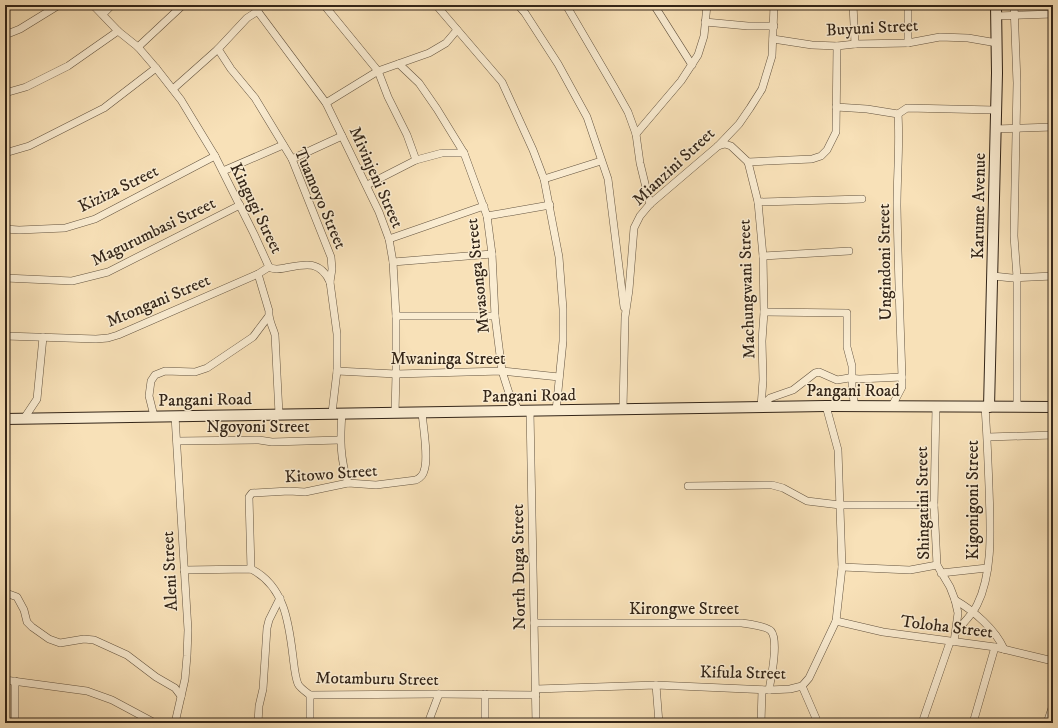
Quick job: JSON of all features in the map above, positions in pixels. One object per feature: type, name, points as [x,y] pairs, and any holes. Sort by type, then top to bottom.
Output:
[{"type":"main road","name":"Karume Avenue","points":[[987,407],[997,277],[998,129],[995,110],[999,16],[996,5]]},
{"type":"main road","name":"Pangani Road","points":[[5,419],[25,417],[556,411],[826,406],[1053,407]]},
{"type":"street","points":[[5,35],[20,29],[58,5]]},
{"type":"street","name":"Kingugi Street","points":[[93,5],[104,14],[118,31],[138,47],[173,89],[185,106],[223,171],[270,267],[273,269],[305,264],[314,266],[323,270],[330,282]]},
{"type":"street","points":[[104,14],[112,5]]},
{"type":"street","points":[[138,47],[183,5]]},
{"type":"street","points":[[324,5],[378,71],[388,97],[407,135],[416,160]]},
{"type":"street","points":[[436,5],[502,82],[533,150],[544,179],[559,257],[563,309],[563,341],[556,411]]},
{"type":"street","points":[[518,5],[525,13],[562,70],[587,117],[608,179],[625,317]]},
{"type":"street","points":[[566,5],[628,112],[636,134],[640,163],[650,204]]},
{"type":"street","points":[[654,5],[692,65]]},
{"type":"street","points":[[636,134],[681,81],[698,55],[704,36],[707,5]]},
{"type":"street","name":"Mianzini Street","points":[[623,409],[625,317],[634,228],[640,216],[650,204],[718,146],[739,124],[762,89],[772,56],[774,5]]},
{"type":"street","points":[[853,5],[855,44]]},
{"type":"street","points":[[908,5],[908,43]]},
{"type":"street","points":[[1014,5],[1012,15],[1017,83],[1013,129],[1017,407]]},
{"type":"street","points":[[173,89],[218,49],[255,8]]},
{"type":"street","name":"Mivinjeni Street","points":[[255,8],[326,103],[367,185],[389,239],[393,262],[396,316],[394,413]]},
{"type":"street","points":[[999,16],[1053,14]]},
{"type":"street","points":[[705,22],[748,26],[774,26]]},
{"type":"street","points":[[326,103],[378,71],[429,53],[446,43],[457,30]]},
{"type":"street","points":[[5,93],[26,87],[68,66],[118,31]]},
{"type":"street","name":"Buyuni Street","points":[[773,39],[812,45],[837,46],[855,44],[908,43],[940,37],[968,38],[997,43]]},
{"type":"street","points":[[718,146],[725,144],[731,146],[748,162],[812,159],[821,156],[827,150],[836,132],[837,46]]},
{"type":"street","name":"Tuamoyo Street","points":[[218,49],[231,69],[255,98],[292,159],[331,257],[332,269],[330,282]]},
{"type":"street","name":"Mwasonga Street","points":[[399,64],[419,83],[437,109],[464,154],[488,216],[492,254],[495,316],[502,372],[509,393],[519,411]]},
{"type":"street","points":[[5,153],[29,146],[104,108],[156,68]]},
{"type":"street","points":[[836,107],[867,109],[898,114],[901,110],[907,108],[995,110]]},
{"type":"street","name":"Ungindoni Street","points":[[892,406],[902,387],[897,204],[899,149],[898,114]]},
{"type":"street","points":[[998,129],[1053,127]]},
{"type":"street","points":[[292,159],[342,136]]},
{"type":"street","points":[[223,171],[283,145]]},
{"type":"street","points":[[367,185],[416,160],[442,153],[464,154]]},
{"type":"street","name":"Kiziza Street","points":[[5,229],[19,230],[65,228],[95,219],[215,156]]},
{"type":"street","points":[[544,179],[601,162]]},
{"type":"street","name":"Machungwani Street","points":[[748,162],[758,202],[763,256],[764,312],[761,407]]},
{"type":"street","points":[[758,202],[862,200]]},
{"type":"street","points":[[488,216],[550,205]]},
{"type":"street","name":"Magurumbasi Street","points":[[5,278],[72,281],[108,272],[240,206]]},
{"type":"street","points":[[389,239],[484,206]]},
{"type":"street","points":[[763,256],[848,251]]},
{"type":"street","points":[[393,262],[492,254]]},
{"type":"street","name":"Mtongani Street","points":[[5,336],[108,338],[258,274],[270,267]]},
{"type":"street","points":[[154,416],[149,396],[151,381],[155,375],[165,371],[195,372],[207,368],[253,337],[268,317],[269,311],[258,274]]},
{"type":"street","points":[[997,277],[1053,276]]},
{"type":"street","points":[[330,282],[337,334],[337,371],[332,413]]},
{"type":"street","points":[[764,312],[847,313],[847,347],[852,366],[852,391],[855,406]]},
{"type":"street","points":[[396,316],[495,316]]},
{"type":"street","points":[[268,317],[274,327],[275,335],[279,414]]},
{"type":"street","points":[[25,417],[37,399],[43,337]]},
{"type":"street","name":"Mwaninga Street","points":[[337,371],[396,374],[502,372],[559,377]]},
{"type":"street","points":[[761,407],[770,398],[794,390],[815,372],[819,372],[837,380],[852,378],[902,377]]},
{"type":"street","name":"Kifula Street","points":[[536,692],[656,685],[765,690],[790,689],[802,686],[809,678],[836,621],[842,566],[838,450],[826,406]]},
{"type":"street","name":"Shingatini Street","points":[[922,723],[956,632],[958,613],[950,587],[939,569],[934,505],[936,407]]},
{"type":"street","name":"Kigonigoni Street","points":[[956,632],[973,612],[982,593],[989,558],[990,514],[987,407]]},
{"type":"street","name":"North Duga Street","points":[[530,411],[536,723]]},
{"type":"street","name":"Kitowo Street","points":[[251,569],[249,497],[252,493],[289,491],[305,492],[348,483],[376,485],[408,481],[421,477],[424,471],[426,457],[422,412]]},
{"type":"street","points":[[342,413],[340,440],[342,459],[348,483]]},
{"type":"street","name":"Aleni Street","points":[[175,416],[188,630],[185,679],[175,723]]},
{"type":"street","points":[[988,437],[1053,435]]},
{"type":"street","name":"Ngoyoni Street","points":[[177,441],[259,440],[272,442],[340,440]]},
{"type":"street","points":[[688,486],[772,486],[783,488],[807,501],[840,505],[934,505]]},
{"type":"street","points":[[842,566],[910,570],[987,568]]},
{"type":"street","points":[[184,570],[251,569]]},
{"type":"street","name":"Motamburu Street","points":[[251,569],[257,572],[270,584],[280,598],[289,622],[294,664],[299,685],[310,695],[485,694],[536,692]]},
{"type":"street","points":[[5,591],[6,593],[17,598],[24,610],[27,622],[49,639],[60,643],[84,639],[94,640],[127,655],[156,677],[175,688],[181,696]]},
{"type":"street","points":[[258,723],[259,706],[263,689],[267,628],[280,598]]},
{"type":"street","points":[[955,600],[973,612],[1000,639],[1004,649]]},
{"type":"street","name":"Toloha Street","points":[[836,621],[883,632],[996,647],[1053,661]]},
{"type":"street","name":"Kirongwe Street","points":[[534,623],[742,622],[768,629],[774,636],[774,653],[765,690],[761,723]]},
{"type":"street","points":[[973,723],[996,647]]},
{"type":"street","points":[[5,680],[87,691],[112,700],[154,723]]},
{"type":"street","points":[[15,681],[15,723]]},
{"type":"street","points":[[656,685],[659,723]]},
{"type":"street","points":[[802,686],[818,723]]},
{"type":"street","points":[[428,723],[439,694]]},
{"type":"street","points":[[485,694],[485,723]]},
{"type":"street","points":[[310,695],[310,723]]},
{"type":"street","points":[[1047,723],[1053,705]]}]
